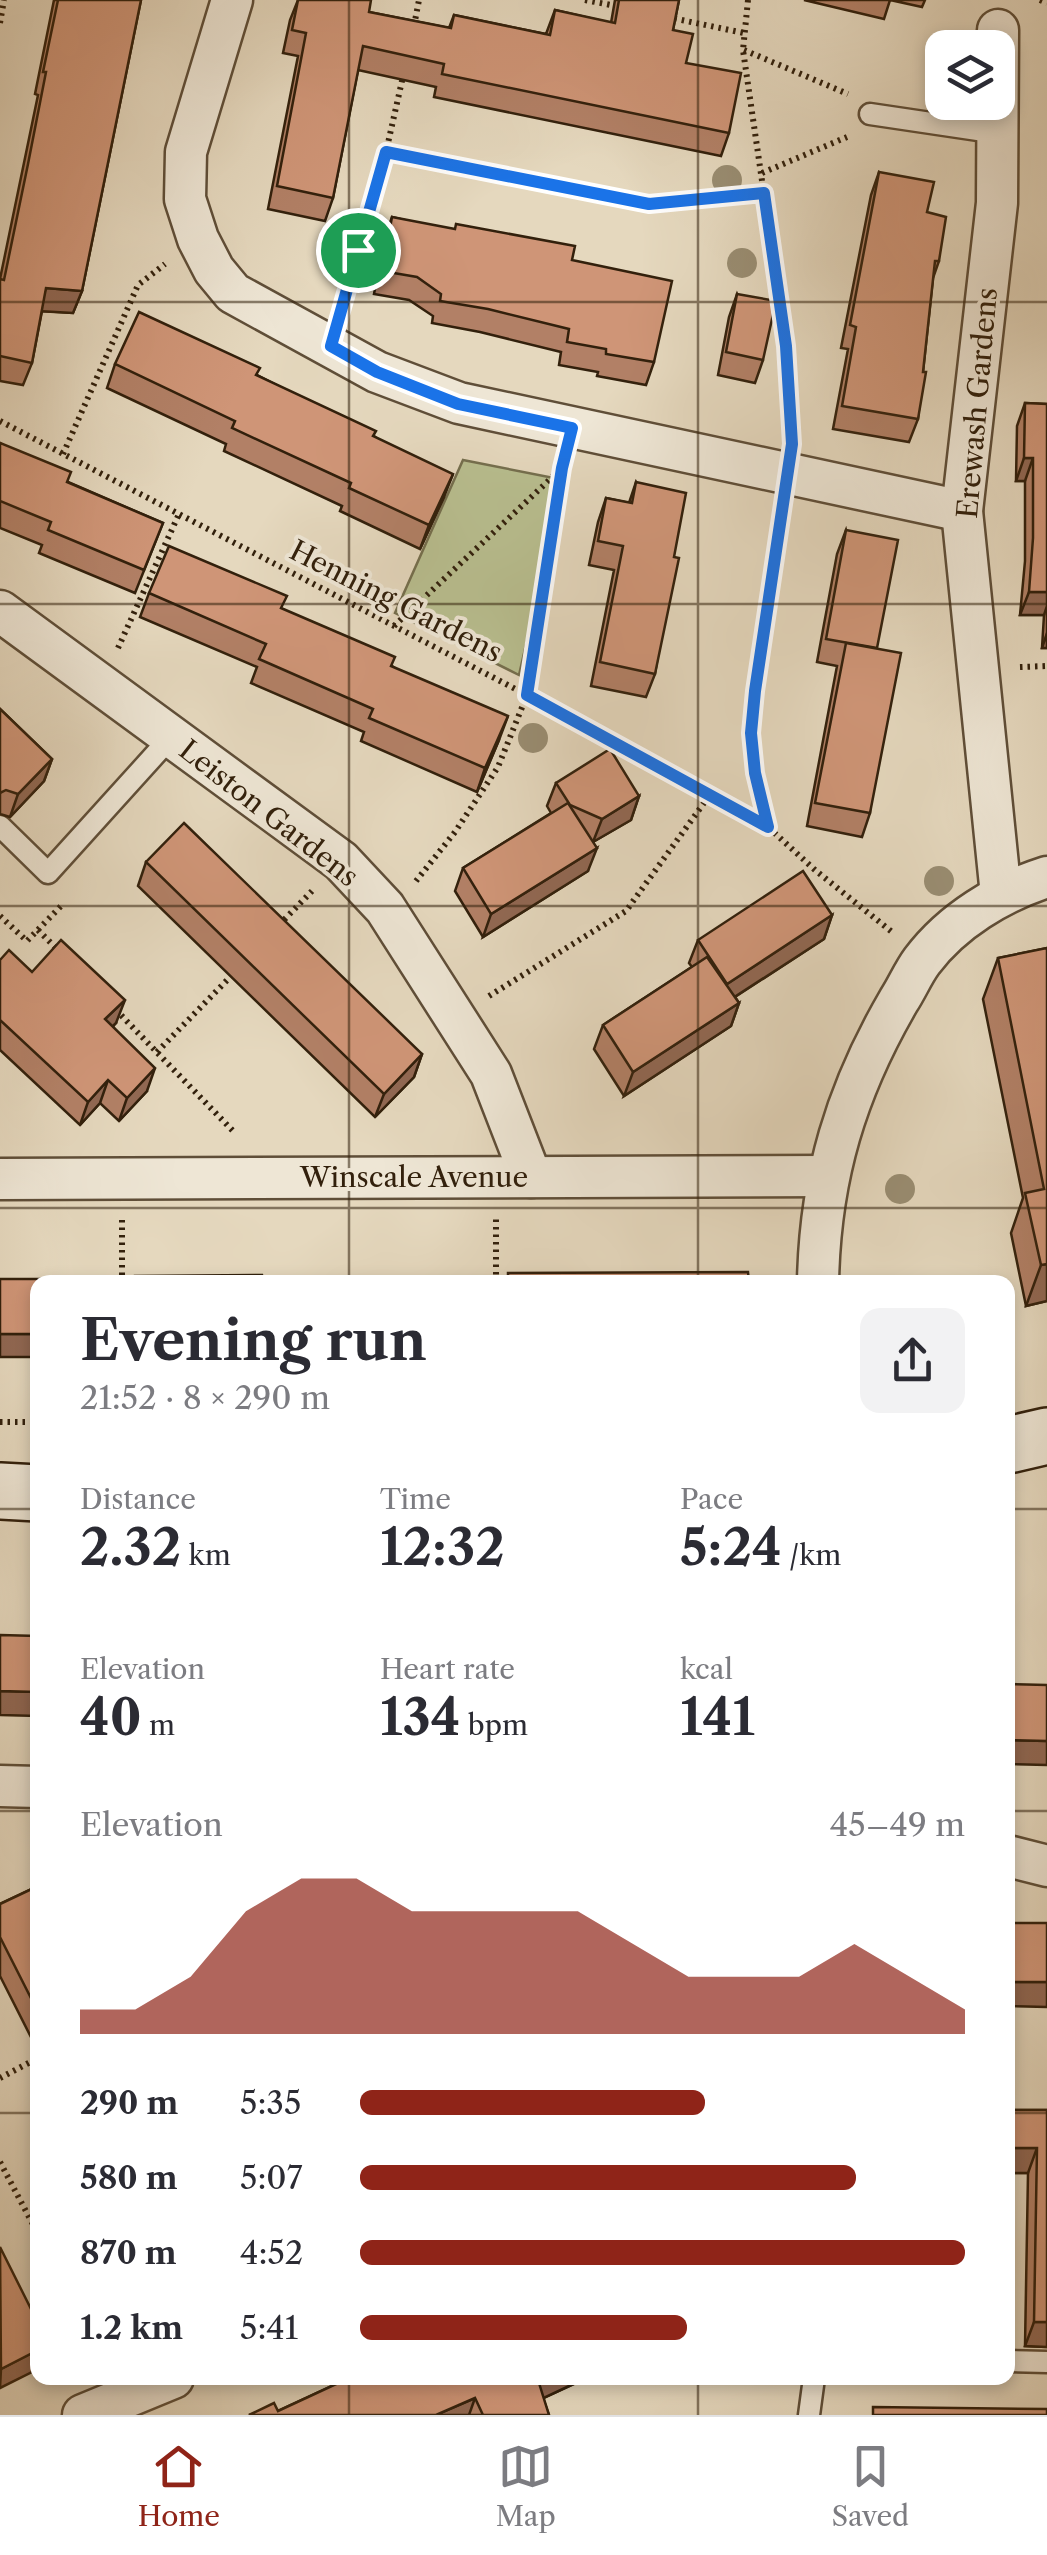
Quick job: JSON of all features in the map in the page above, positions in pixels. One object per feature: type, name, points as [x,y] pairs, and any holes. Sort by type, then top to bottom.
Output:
[{"type":"street","points":[[232,0],[186,152],[185,199],[198,239],[214,270],[233,293],[377,372],[458,404],[962,511]]},
{"type":"street","name":"Erewash Gardens","points":[[998,120],[998,203],[962,511],[1001,895]]},
{"type":"street","name":"Leiston Gardens","points":[[0,611],[341,862],[385,908],[491,1074],[513,1177]]},
{"type":"street","points":[[818,1275],[818,1238],[839,1134],[858,1080],[885,1025],[923,960],[960,922],[1001,895],[1047,877]]},
{"type":"street","name":"Winscale Avenue","points":[[0,1179],[828,1176]]},
{"type":"street","points":[[1015,1443],[1047,1436]]},
{"type":"street","points":[[0,1492],[30,1493]]},
{"type":"street","points":[[0,1786],[30,1787]]},
{"type":"street","points":[[1015,1858],[1047,1866]]},
{"type":"street","points":[[82,2415],[156,2385]]},
{"type":"lane","points":[[870,114],[998,132]]},
{"type":"lane","points":[[0,826],[48,873],[170,737]]},
{"type":"lane","points":[[1015,2361],[1047,2362]]},
{"type":"lane","points":[[810,2415],[813,2385]]},
{"type":"path","points":[[0,23],[4,0]]},
{"type":"path","points":[[411,38],[420,0]]},
{"type":"path","points":[[585,0],[638,11]]},
{"type":"path","points":[[748,0],[743,50],[786,346],[792,444],[751,733],[755,773],[768,827]]},
{"type":"path","points":[[656,15],[744,33]]},
{"type":"path","points":[[743,50],[867,102],[870,114],[861,132],[761,173]]},
{"type":"path","points":[[331,346],[386,152],[407,57]]},
{"type":"path","points":[[386,152],[649,204],[764,193]]},
{"type":"path","points":[[64,454],[138,285],[198,239]]},
{"type":"path","name":"Henning Gardens","points":[[0,421],[527,695],[768,827],[893,933]]},
{"type":"path","points":[[420,877],[498,767],[527,695],[562,468],[572,428]]},
{"type":"path","points":[[394,626],[562,468]]},
{"type":"path","points":[[113,658],[179,514]]},
{"type":"path","points":[[455,1018],[626,911],[710,796]]},
{"type":"path","points":[[275,930],[341,862]]},
{"type":"path","points":[[38,930],[65,957]]},
{"type":"path","points":[[157,1052],[236,970]]},
{"type":"path","points":[[104,998],[233,1131],[232,1178]]},
{"type":"path","points":[[497,1275],[513,1177]]},
{"type":"path","points":[[122,1178],[122,1275]]},
{"type":"path","points":[[0,1422],[30,1422]]},
{"type":"path","points":[[0,2078],[30,2062]]},
{"type":"path","points":[[0,2162],[30,2220]]},
{"type":"path","points":[[25,2211],[30,2208]]},
{"type":"green space","points":[[463,460],[564,480],[519,675],[395,613]]},
{"type":"building","points":[[58,0],[141,0],[82,291],[46,288],[32,363],[0,356],[0,279],[4,280]]},
{"type":"building","points":[[298,0],[371,0],[369,12],[451,28],[454,15],[550,35],[555,10],[615,23],[619,0],[679,0],[673,30],[693,34],[686,63],[741,73],[729,133],[442,74],[444,64],[363,46],[333,198],[277,186],[306,33],[292,30]]},
{"type":"building","points":[[879,172],[934,182],[927,212],[946,217],[939,261],[935,261],[918,419],[842,406],[856,327],[850,325]]},
{"type":"building","points":[[392,217],[455,229],[456,224],[575,246],[572,260],[672,281],[654,362],[567,342],[569,329],[440,301],[441,294],[417,277],[382,271]]},
{"type":"building","points":[[737,294],[776,301],[763,360],[726,352]]},
{"type":"building","points":[[139,312],[260,368],[256,375],[376,431],[373,436],[453,474],[429,525],[349,488],[351,483],[232,428],[235,421],[115,364]]},
{"type":"building","points":[[1025,403],[1047,404],[1047,592],[1029,592],[1033,458],[1024,458]]},
{"type":"building","points":[[0,443],[71,472],[67,482],[163,523],[144,570],[48,530],[51,522],[0,501]]},
{"type":"building","points":[[636,482],[686,493],[674,557],[679,558],[655,674],[600,662],[623,546],[598,541],[606,498],[632,503]]},
{"type":"building","points":[[846,530],[898,540],[877,648],[826,639]]},
{"type":"building","points":[[169,546],[287,596],[281,608],[395,657],[391,666],[508,716],[485,768],[369,718],[373,709],[259,659],[266,644],[149,593]]},
{"type":"building","points":[[846,643],[901,653],[870,813],[815,803]]},
{"type":"building","points":[[0,709],[52,759],[18,794],[6,790],[0,793]]},
{"type":"building","points":[[610,749],[639,796],[602,819],[570,805],[556,783]]},
{"type":"building","points":[[568,803],[597,848],[491,914],[463,868]]},
{"type":"building","points":[[184,823],[422,1054],[384,1094],[146,862]]},
{"type":"building","points":[[803,871],[832,915],[727,984],[698,940]]},
{"type":"building","points":[[61,940],[125,1000],[105,1019],[155,1068],[127,1098],[108,1080],[88,1102],[0,1020],[0,960],[9,950],[32,972]]},
{"type":"building","points":[[1047,948],[1047,1264],[1041,1265],[1025,1193],[1044,1189],[998,958]]},
{"type":"building","points":[[707,957],[739,1003],[633,1072],[603,1025]]},
{"type":"building","points":[[748,1272],[748,1275],[508,1275]]},
{"type":"building","points":[[0,1279],[30,1279],[30,1334],[0,1334]]},
{"type":"building","points":[[0,1635],[30,1636],[30,1692],[0,1691]]},
{"type":"building","points":[[1015,1684],[1047,1685],[1047,1741],[1015,1740]]},
{"type":"building","points":[[30,1890],[30,1996],[0,1937],[0,1904]]},
{"type":"building","points":[[1015,1923],[1047,1923],[1047,1982],[1015,1982]]},
{"type":"building","points":[[1015,2110],[1047,2110],[1047,2322],[1034,2322],[1037,2148],[1015,2148]]},
{"type":"building","points":[[0,2247],[30,2307],[30,2354],[1,2369]]},
{"type":"building","points":[[334,2385],[540,2385],[549,2415],[483,2415],[475,2398],[436,2415],[249,2415],[274,2403],[278,2411]]},
{"type":"building","points":[[873,2407],[1047,2409],[1047,2415],[873,2415]]},
{"type":"route","points":[[386,152],[649,204],[764,193],[786,346],[792,444],[751,733],[755,773],[768,827],[527,695],[562,468],[572,428],[458,404],[377,372],[331,346],[358,250],[386,152]]}]
